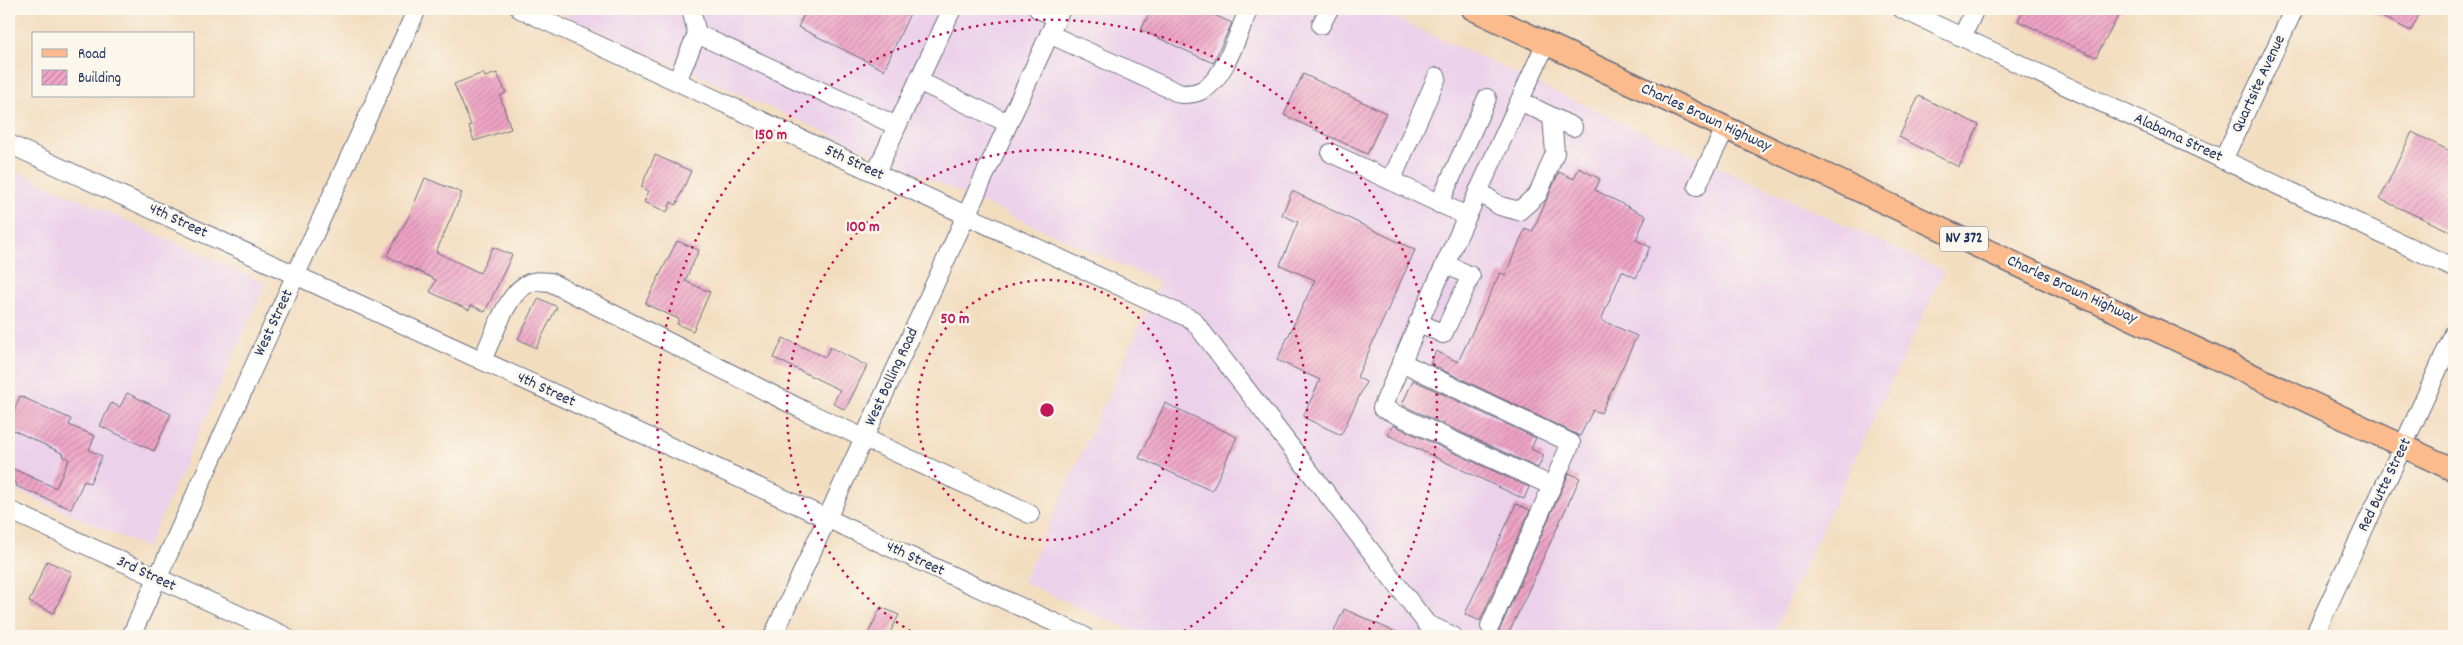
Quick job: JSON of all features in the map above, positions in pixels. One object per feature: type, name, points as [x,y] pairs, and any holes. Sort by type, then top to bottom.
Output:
[{"type":"main road","name":"Charles Brown Highway","points":[[1473,9],[2454,470]]},
{"type":"street","name":"West Street","points":[[131,636],[417,9]]},
{"type":"street","name":"5th Street","points":[[520,9],[1193,320],[1428,624],[1453,636]]},
{"type":"street","points":[[677,81],[697,34],[691,9]]},
{"type":"street","points":[[876,173],[952,9]]},
{"type":"street","points":[[1038,9],[1059,13]]},
{"type":"street","points":[[1321,26],[1329,9]]},
{"type":"street","name":"Alabama Street","points":[[1902,9],[2454,268]]},
{"type":"street","points":[[1962,36],[1975,9]]},
{"type":"street","name":"Quartsite Avenue","points":[[2223,160],[2294,9]]},
{"type":"street","points":[[1049,34],[1181,94],[1189,94],[1200,92],[1215,80],[1222,71],[1245,10]]},
{"type":"street","name":"West Bolling Road","points":[[773,636],[1059,13]]},
{"type":"street","points":[[697,34],[897,126]]},
{"type":"street","points":[[1546,42],[1418,322],[1382,408],[1552,486]]},
{"type":"street","points":[[1391,181],[1437,77]]},
{"type":"street","points":[[918,81],[1008,123]]},
{"type":"street","points":[[1439,204],[1487,98]]},
{"type":"street","points":[[1520,101],[1573,127]]},
{"type":"street","points":[[1478,191],[1500,206],[1519,211],[1538,194],[1555,153],[1552,117]]},
{"type":"street","points":[[1697,186],[1726,127]]},
{"type":"street","name":"4th Street","points":[[9,144],[1084,636]]},
{"type":"street","points":[[1331,153],[1467,216]]},
{"type":"street","points":[[1418,322],[1443,334],[1471,276],[1445,264]]},
{"type":"street","points":[[482,360],[509,302],[523,286],[538,280],[550,282],[805,411],[864,436],[1030,514]]},
{"type":"street","name":"Red Butte Street","points":[[2314,636],[2454,333]]},
{"type":"street","points":[[1401,362],[1571,444],[1490,626]]},
{"type":"street","name":"3rd Street","points":[[9,510],[284,636]]},
{"type":"shaded area","points":[[550,9],[1376,9],[1944,271],[1772,636],[1143,636],[1023,582],[1160,282]]},
{"type":"shaded area","points":[[9,168],[266,283],[147,548],[9,487]]},
{"type":"building","points":[[807,9],[912,9],[884,70],[798,27]]},
{"type":"building","points":[[1151,9],[1201,9],[1232,23],[1213,63],[1141,30]]},
{"type":"building","points":[[2023,9],[2122,9],[2096,57],[2018,21]]},
{"type":"building","points":[[2366,9],[2422,9],[2411,31]]},
{"type":"building","points":[[483,73],[485,77],[497,73],[506,93],[500,96],[511,129],[474,141],[469,126],[471,125],[454,84]]},
{"type":"building","points":[[1303,74],[1386,113],[1367,154],[1284,115]]},
{"type":"building","points":[[1919,96],[1979,125],[1959,167],[1899,137]]},
{"type":"building","points":[[2412,132],[2454,153],[2454,233],[2380,199]]},
{"type":"building","points":[[655,155],[691,171],[676,205],[671,202],[667,212],[644,202],[649,191],[641,187]]},
{"type":"building","points":[[1579,168],[1600,179],[1595,190],[1646,216],[1636,240],[1650,247],[1636,278],[1622,271],[1601,320],[1637,336],[1601,413],[1593,410],[1580,436],[1430,364],[1436,351],[1458,362],[1500,273],[1505,275],[1525,229],[1532,232],[1559,172],[1574,179]]},
{"type":"building","points":[[425,178],[462,193],[436,252],[480,273],[493,247],[512,255],[485,312],[471,305],[469,310],[430,292],[436,280],[387,256],[410,214]]},
{"type":"building","points":[[1292,191],[1415,250],[1357,377],[1366,382],[1341,435],[1303,417],[1320,380],[1277,360],[1315,280],[1280,265],[1298,222],[1282,215]]},
{"type":"building","points":[[677,241],[699,250],[685,281],[710,292],[693,331],[677,324],[679,319],[645,304]]},
{"type":"building","points":[[539,298],[557,307],[536,348],[518,339]]},
{"type":"building","points":[[783,338],[825,357],[830,347],[867,366],[845,410],[833,403],[840,390],[774,358]]},
{"type":"building","points":[[1413,380],[1536,438],[1531,449],[1544,455],[1538,468],[1402,405]]},
{"type":"building","points":[[127,393],[171,414],[154,451],[100,426],[111,403],[120,407]]},
{"type":"building","points":[[20,396],[71,419],[69,425],[95,436],[89,450],[102,456],[90,483],[84,481],[71,509],[16,486],[17,484],[9,480],[9,467],[56,488],[69,459],[63,456],[64,454],[9,428],[9,411],[13,413]]},
{"type":"building","points":[[1165,403],[1237,437],[1212,491],[1139,458]]},
{"type":"building","points":[[1393,425],[1529,487],[1524,499],[1388,435]]},
{"type":"building","points":[[1569,473],[1580,478],[1508,635],[1499,631]]},
{"type":"building","points":[[1516,504],[1530,510],[1480,621],[1465,614]]},
{"type":"building","points":[[47,561],[72,572],[54,613],[29,602]]},
{"type":"building","points":[[881,607],[899,615],[888,636],[867,636]]},
{"type":"building","points":[[1344,609],[1404,636],[1332,636]]}]
